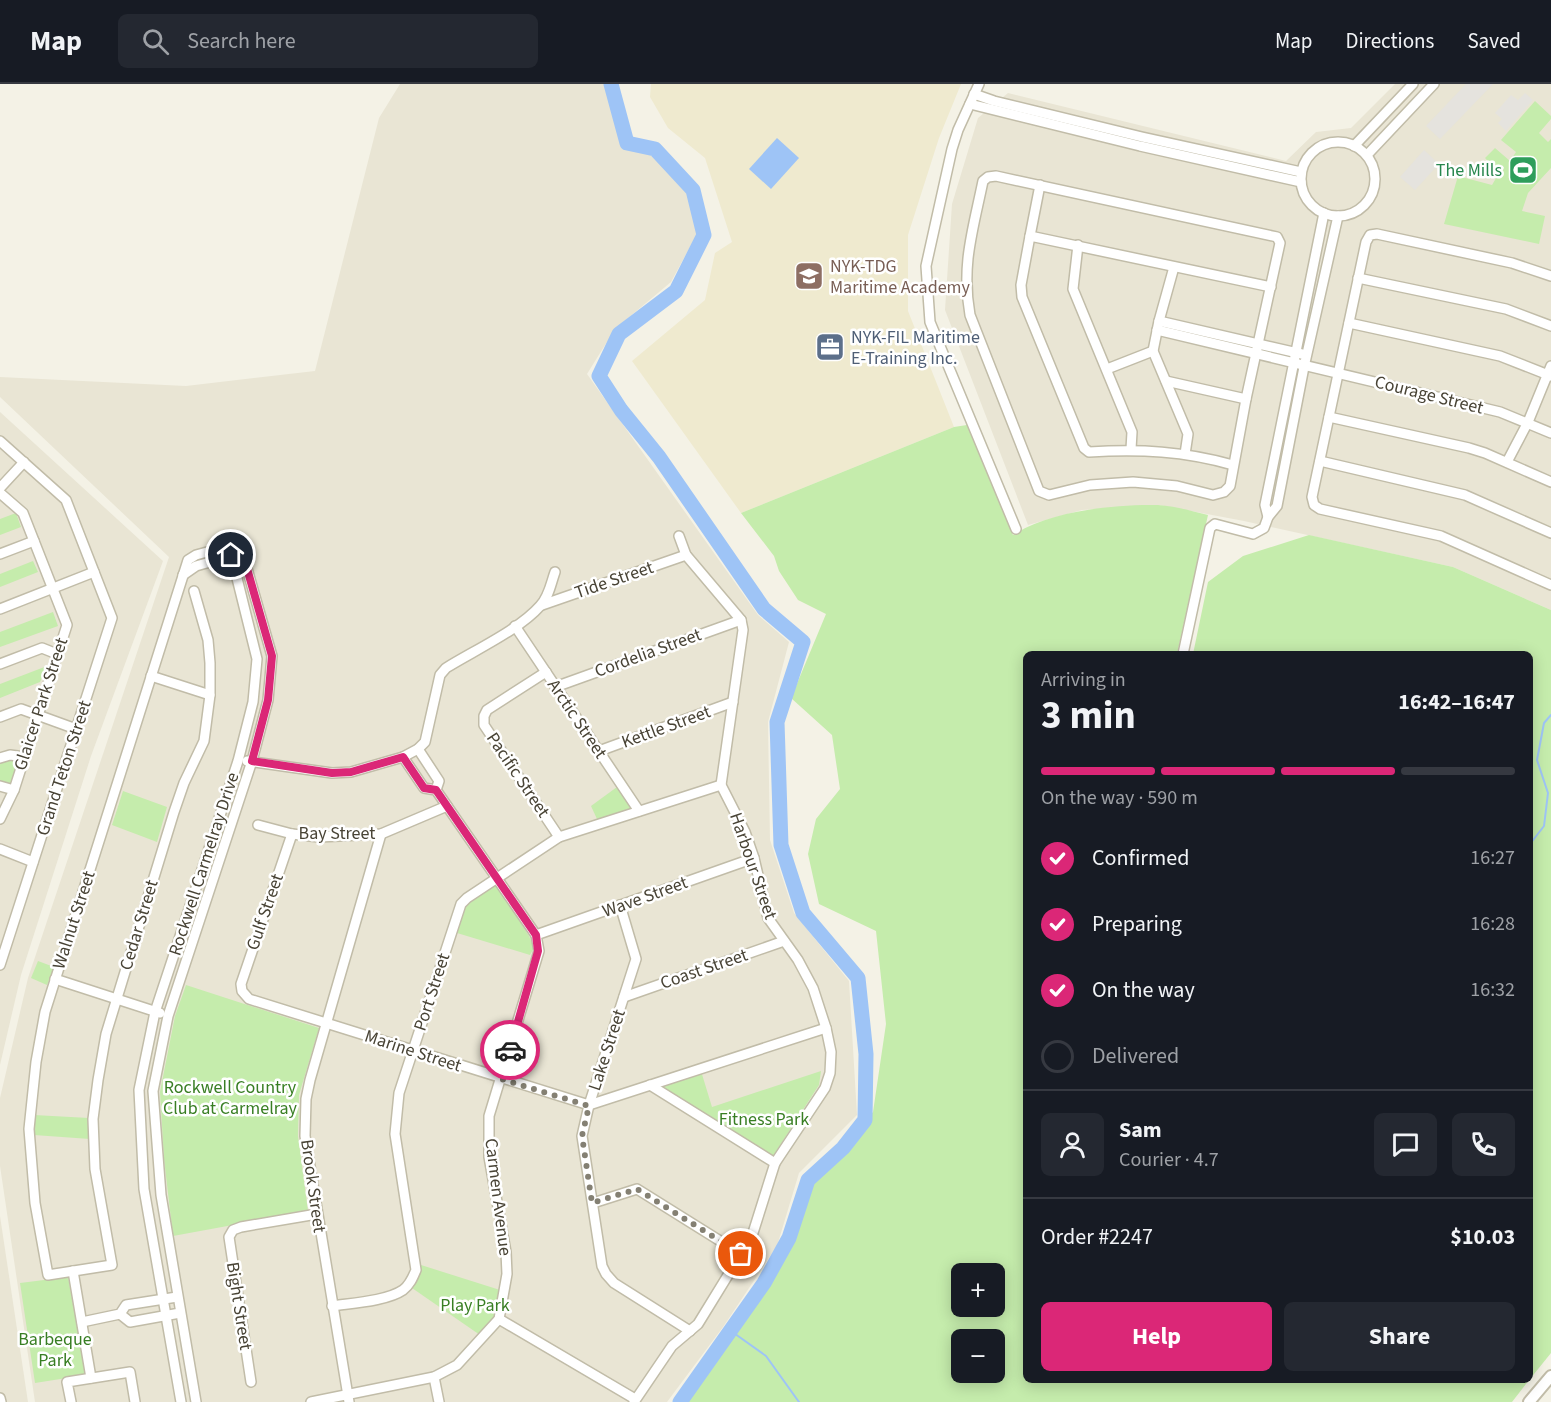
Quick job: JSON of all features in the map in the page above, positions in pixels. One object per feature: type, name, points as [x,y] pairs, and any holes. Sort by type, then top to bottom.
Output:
[{"type":"street","points":[[979,84],[952,149],[926,266],[930,322],[1016,529]]},
{"type":"street","points":[[1354,146],[1413,84]]},
{"type":"street","points":[[1366,155],[1434,84]]},
{"type":"street","points":[[974,94],[994,101],[1301,177]]},
{"type":"street","points":[[970,104],[1140,146],[1301,177]]},
{"type":"street","points":[[1341,142],[1354,146],[1366,155],[1373,167],[1375,181],[1372,195],[1364,206],[1352,213],[1338,216],[1324,213],[1312,206],[1305,195],[1301,177],[1306,159],[1316,149],[1328,143],[1341,142]]},
{"type":"street","points":[[996,176],[1040,185],[1277,237],[1280,243],[1246,399],[1230,486],[1224,492],[1214,495],[1177,486],[1133,482],[1090,485],[1048,495],[1039,491],[970,315],[966,276],[983,181],[988,177],[996,176]]},
{"type":"street","points":[[1040,185],[1021,285],[1023,297],[1084,448],[1089,452],[1131,449],[1185,453],[1233,465]]},
{"type":"street","points":[[1184,651],[1210,528],[1215,524],[1253,534],[1264,528],[1268,517],[1277,506],[1324,213]]},
{"type":"street","points":[[1301,359],[1338,216]]},
{"type":"street","points":[[1551,276],[1512,263],[1377,234],[1370,235],[1366,242],[1312,497],[1314,505],[1320,510],[1447,538],[1551,585]]},
{"type":"street","points":[[1030,236],[1271,287]]},
{"type":"street","points":[[1078,245],[1073,289],[1132,432],[1131,449]]},
{"type":"street","points":[[1174,267],[1153,351],[1188,434],[1185,453]]},
{"type":"street","points":[[1359,278],[1506,309],[1551,326]]},
{"type":"street","points":[[1349,323],[1500,356],[1550,372],[1507,462]]},
{"type":"street","points":[[1158,326],[1259,345],[1301,359]]},
{"type":"street","points":[[1158,326],[1256,355],[1301,359]]},
{"type":"street","points":[[1107,369],[1153,351]]},
{"type":"street","name":"Courage Street","points":[[1301,359],[1337,373],[1500,412],[1551,433]]},
{"type":"street","points":[[1166,381],[1246,399]]},
{"type":"street","points":[[1329,417],[1469,448],[1551,482]]},
{"type":"street","name":"Grand Teton Street","points":[[0,441],[66,500],[112,618],[0,965]]},
{"type":"street","points":[[1320,461],[1465,495],[1551,533]]},
{"type":"street","points":[[0,488],[24,462]]},
{"type":"street","name":"Glaicer Park Street","points":[[0,493],[23,513],[67,625],[14,790],[0,819]]},
{"type":"street","points":[[679,536],[686,555],[741,620],[743,630],[721,785]]},
{"type":"street","points":[[0,554],[34,541]]},
{"type":"street","name":"Walnut Street","points":[[73,1271],[48,1275],[35,1203],[29,1129],[36,1062],[45,1012],[188,560],[196,555],[230,551]]},
{"type":"street","name":"Rockwell Carmelray Drive","points":[[181,1402],[144,1189],[139,1090],[155,1012],[238,760],[253,702],[257,659],[230,551]]},
{"type":"street","name":"Rockwell Carmelray Drive","points":[[196,1402],[161,1195],[153,1091],[168,1016],[252,761],[268,700],[272,656],[246,565],[230,551]]},
{"type":"street","name":"Tide Street","points":[[542,605],[686,555]]},
{"type":"street","points":[[0,609],[94,572]]},
{"type":"street","points":[[238,760],[332,773],[351,772],[403,757],[418,749],[424,742],[440,675],[446,668],[515,626],[542,605],[555,572]]},
{"type":"street","name":"Cedar Street","points":[[73,1271],[112,1265],[95,1169],[93,1119],[106,1034],[116,999],[174,812],[184,783],[204,741],[210,694],[210,663],[208,640],[194,591]]},
{"type":"street","name":"Cordelia Street","points":[[555,687],[741,620]]},
{"type":"street","name":"Arctic Street","points":[[515,626],[639,811]]},
{"type":"street","points":[[0,664],[42,648],[57,654]]},
{"type":"street","name":"Pacific Street","points":[[546,672],[487,710],[484,725],[559,837]]},
{"type":"street","points":[[151,676],[210,694]]},
{"type":"street","name":"Kettle Street","points":[[599,751],[733,702]]},
{"type":"street","points":[[0,717],[21,710],[76,729]]},
{"type":"street","points":[[418,749],[439,781],[436,790]]},
{"type":"street","points":[[0,758],[9,755],[25,757]]},
{"type":"street","points":[[403,757],[424,788],[436,790],[536,935]]},
{"type":"street","name":"Port Street","points":[[332,1306],[393,1295],[405,1289],[416,1269],[395,1134],[399,1093],[461,904],[559,837],[721,785]]},
{"type":"street","name":"Harbour Street","points":[[635,1401],[672,1346],[698,1324],[752,1236],[775,1162],[825,1088],[830,1073],[831,1052],[813,988],[768,918],[754,858],[740,819],[721,785]]},
{"type":"street","points":[[0,786],[14,790]]},
{"type":"street","name":"Bay Street","points":[[258,825],[292,834],[344,837],[381,834],[447,806]]},
{"type":"street","name":"Gulf Street","points":[[242,991],[241,984],[292,834]]},
{"type":"street","name":"Brook Street","points":[[348,1399],[316,1215],[305,1136],[306,1100],[381,834]]},
{"type":"street","points":[[0,849],[33,862]]},
{"type":"street","name":"Wave Street","points":[[536,935],[754,858]]},
{"type":"street","name":"Lake Street","points":[[620,905],[636,959],[589,1106],[582,1136],[602,1266],[614,1283],[690,1331]]},
{"type":"street","name":"Carmen Avenue","points":[[500,1319],[507,1274],[506,1252],[489,1157],[489,1116],[538,951],[536,935]]},
{"type":"street","name":"Coast Street","points":[[624,997],[784,941]]},
{"type":"street","points":[[55,979],[168,1016]]},
{"type":"street","name":"Marine Street","points":[[242,991],[249,999],[589,1106]]},
{"type":"street","points":[[589,1106],[826,1028]]},
{"type":"street","points":[[650,1085],[775,1162]]},
{"type":"street","points":[[592,1203],[637,1189],[741,1254]]},
{"type":"street","name":"Bight Street","points":[[251,1382],[228,1244],[229,1237],[233,1230],[241,1227],[316,1215]]},
{"type":"street","points":[[73,1271],[91,1378]]},
{"type":"street","points":[[82,1322],[120,1314],[126,1305],[177,1297]]},
{"type":"street","points":[[120,1314],[130,1322],[180,1313]]},
{"type":"street","points":[[311,1402],[348,1399],[435,1377],[457,1365],[500,1319],[635,1401]]},
{"type":"street","points":[[71,1402],[67,1382],[130,1372],[135,1402]]},
{"type":"street","points":[[1529,1402],[1551,1376]]},
{"type":"street","points":[[435,1377],[439,1402]]},
{"type":"shaded area","points":[[400,84],[605,84],[622,147],[653,154],[691,194],[698,232],[671,282],[615,329],[587,374],[758,615],[789,642],[768,722],[770,840],[794,913],[849,981],[857,1115],[799,1173],[777,1246],[723,1327],[667,1402],[35,1402],[0,1166],[0,1098],[28,978],[169,557],[0,397],[0,377],[186,386],[315,371],[379,118]]},
{"type":"shaded area","name":"NYK-TDG Maritime Academy","points":[[651,84],[961,84],[939,138],[908,235],[908,311],[954,427],[741,513],[632,361],[705,300],[715,253],[732,242],[705,158],[668,128],[650,97]]},
{"type":"shaded area","points":[[1395,84],[1551,84],[1551,610],[1453,567],[1244,521],[1159,505],[1082,510],[1028,525],[945,310],[952,204],[978,118],[1008,93],[1286,161],[1316,132],[1351,128]]},
{"type":"shaded area","points":[[1466,84],[1493,84],[1440,139],[1426,126]]},
{"type":"shaded area","points":[[1525,93],[1533,100],[1506,131],[1498,123],[1502,119],[1495,113],[1511,95],[1518,100]]},
{"type":"shaded area","points":[[1424,150],[1439,164],[1415,190],[1400,177]]},
{"type":"shaded area","points":[[0,412],[163,561],[91,756],[21,975],[0,1065]]},
{"type":"shaded area","points":[[0,1216],[28,1402],[0,1402]]},
{"type":"green space","name":"The Mills","points":[[1535,101],[1551,116],[1539,133],[1548,142],[1551,139],[1551,168],[1528,193],[1522,211],[1545,216],[1539,244],[1444,224],[1458,176],[1492,185],[1499,173],[1485,158],[1495,148],[1510,161],[1516,152],[1501,140]]},
{"type":"green space","points":[[967,425],[1013,535],[1045,520],[1083,511],[1122,506],[1158,505],[1208,515],[1178,651],[1023,651],[1023,1383],[1527,1383],[1512,1402],[680,1402],[764,1283],[789,1238],[808,1180],[843,1148],[873,1112],[886,1024],[876,931],[819,904],[808,854],[816,819],[840,789],[832,735],[791,698],[826,614],[798,600],[779,571],[774,556],[741,513],[954,427]]},
{"type":"green space","points":[[16,513],[21,527],[0,535],[0,519]]},
{"type":"green space","points":[[1309,535],[1453,567],[1551,610],[1551,1353],[1533,1375],[1533,651],[1194,651],[1208,582],[1243,556]]},
{"type":"green space","points":[[33,561],[38,572],[0,587],[0,574]]},
{"type":"green space","points":[[53,612],[58,626],[0,647],[0,632]]},
{"type":"green space","points":[[47,666],[40,682],[0,698],[0,684]]},
{"type":"green space","points":[[10,759],[18,762],[11,785],[0,783],[0,761]]},
{"type":"green space","points":[[617,787],[631,809],[597,819],[591,806]]},
{"type":"green space","points":[[123,791],[167,807],[157,842],[112,825]]},
{"type":"green space","points":[[496,884],[529,936],[534,948],[530,955],[457,933],[464,907]]},
{"type":"green space","points":[[38,961],[54,967],[47,985],[31,978]]},
{"type":"green space","name":"Rockwell Country Club at Carmelray","points":[[186,985],[319,1028],[299,1095],[298,1136],[308,1211],[173,1236],[164,1159],[160,1092],[175,1016]]},
{"type":"green space","name":"Fitness Park","points":[[701,1071],[712,1107],[821,1071],[819,1085],[773,1156],[656,1086]]},
{"type":"green space","points":[[34,1115],[89,1118],[90,1139],[34,1135]]},
{"type":"green space","name":"Play Park","points":[[421,1265],[500,1290],[496,1316],[480,1335],[412,1288]]},
{"type":"green space","name":"Barbeque Park","points":[[68,1277],[86,1375],[35,1383],[20,1283]]},
{"type":"water","points":[[777,138],[799,158],[771,189],[749,169]]},
{"type":"waterway","points":[[611,84],[627,143],[655,149],[693,190],[704,235],[676,291],[619,334],[599,376],[621,410],[659,457],[764,609],[803,642],[777,722],[781,845],[803,913],[858,978],[866,1054],[865,1120],[843,1148],[808,1180],[789,1238],[764,1283],[680,1402]]},
{"type":"waterway","points":[[1533,840],[1544,826],[1548,793],[1537,760],[1544,723],[1551,715]]},
{"type":"waterway","points":[[731,1331],[766,1356],[799,1402]]},
{"type":"way so far","points":[[510,1050],[501,1079],[589,1106],[582,1136],[592,1203],[637,1189],[741,1254]]},
{"type":"place","name":"The Mills","points":[[1523,170]]},
{"type":"place","name":"NYK-TDG Maritime Academy","points":[[809,276]]},
{"type":"place","name":"NYK-FIL Maritime E-Training Inc.","points":[[830,347]]},
{"type":"route","points":[[231,555],[246,565],[272,656],[268,700],[252,761],[332,773],[351,772],[403,757],[424,788],[436,790],[536,935],[538,951],[510,1050]]}]
